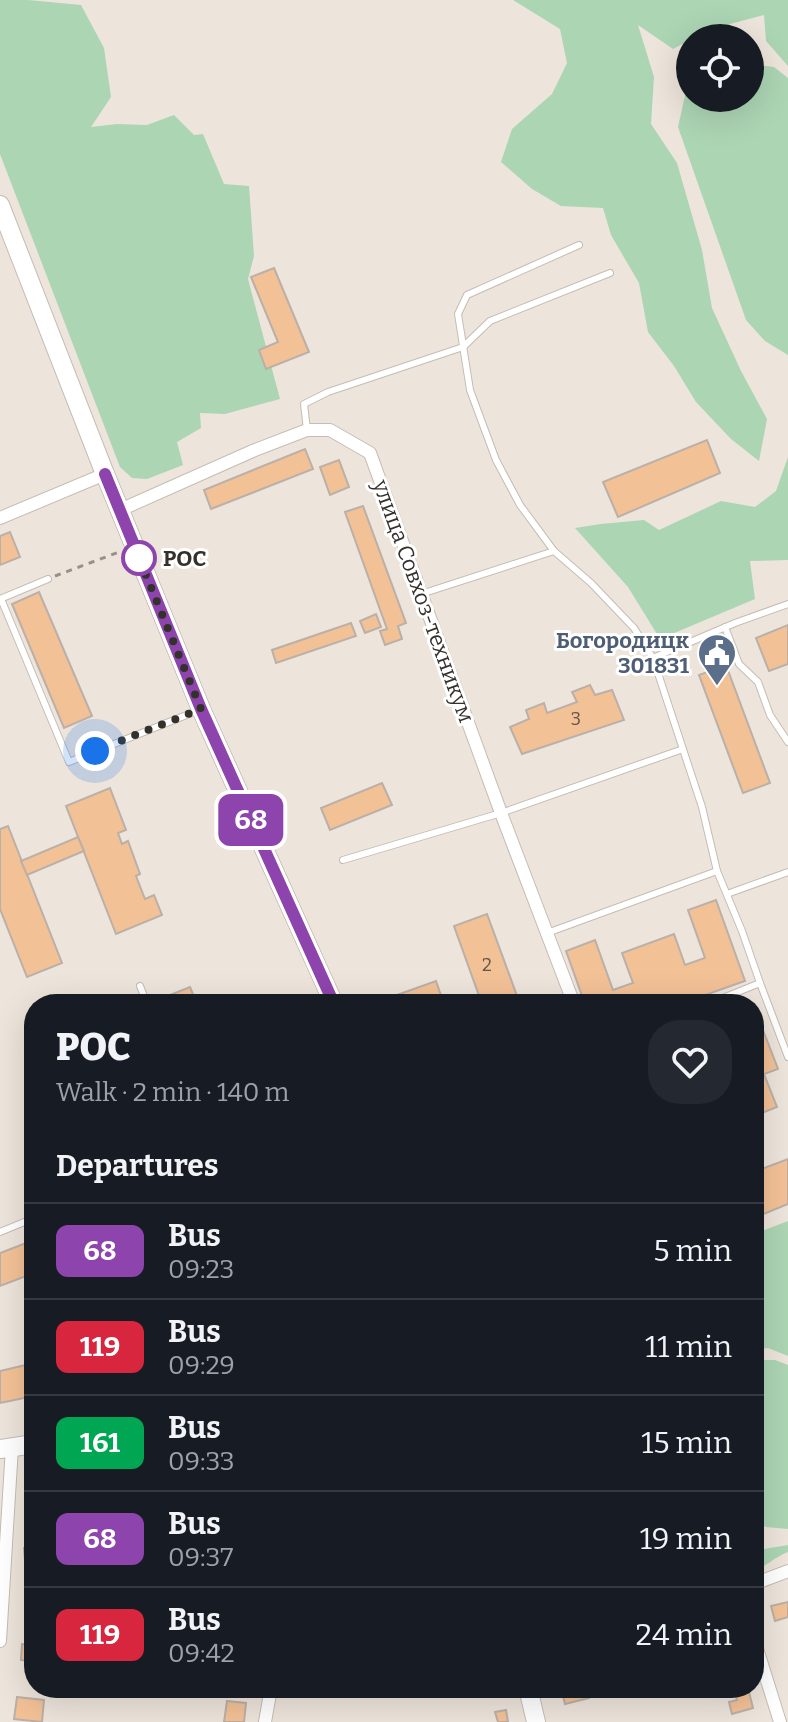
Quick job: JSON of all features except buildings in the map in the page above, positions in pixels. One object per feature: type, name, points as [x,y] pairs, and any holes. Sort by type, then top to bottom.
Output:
[{"type":"main road","points":[[0,205],[201,709],[329,994]]},
{"type":"main road","points":[[530,1698],[536,1722]]},
{"type":"street","points":[[120,510],[307,430]]},
{"type":"street","name":"улица Совхоз-техникум","points":[[307,430],[330,430],[370,453],[570,994]]},
{"type":"street","points":[[0,518],[105,474]]},
{"type":"street","points":[[0,1641],[6,1448]]},
{"type":"street","points":[[764,1580],[788,1571]]},
{"type":"street","points":[[764,1671],[780,1722]]},
{"type":"street","points":[[265,1722],[269,1698]]},
{"type":"lane","points":[[579,245],[467,295],[458,314],[470,390],[496,460],[520,505],[554,551],[591,583],[634,628],[653,658],[702,807],[717,871],[788,1057]]},
{"type":"lane","points":[[307,430],[304,404],[328,392],[463,347],[490,321],[610,273]]},
{"type":"lane","points":[[421,594],[554,551]]},
{"type":"lane","points":[[48,579],[1,599],[69,762],[201,709]]},
{"type":"lane","points":[[653,658],[788,604]]},
{"type":"lane","points":[[725,627],[739,664],[758,682],[770,715],[788,742]]},
{"type":"lane","points":[[343,860],[501,813],[683,749]]},
{"type":"lane","points":[[547,933],[717,871]]},
{"type":"lane","points":[[727,894],[788,872]]},
{"type":"lane","points":[[733,994],[760,983]]},
{"type":"lane","points":[[140,986],[143,994]]},
{"type":"lane","points":[[0,1232],[24,1222]]},
{"type":"path","points":[[48,579],[134,546]]},
{"type":"green space","points":[[0,0],[81,5],[104,48],[111,97],[91,127],[147,125],[174,115],[194,135],[203,134],[224,184],[249,186],[254,256],[248,279],[280,399],[225,414],[200,413],[201,428],[177,442],[183,465],[147,479],[132,478],[120,467],[0,154]]},
{"type":"green space","points":[[513,0],[788,0],[788,66],[766,41],[764,15],[730,24],[676,24],[676,47],[673,49],[638,25],[654,77],[651,124],[677,163],[702,250],[712,308],[767,419],[759,461],[731,439],[696,402],[648,332],[639,283],[611,235],[603,208],[561,206],[532,189],[501,162],[512,129],[552,94],[567,63],[560,29]]},
{"type":"green space","points":[[764,66],[774,67],[788,78],[788,355],[765,341],[746,320],[678,127],[681,112],[764,112]]},
{"type":"green space","points":[[788,457],[788,560],[750,561],[755,599],[660,639],[628,587],[575,528],[644,520],[659,530],[721,501],[755,507],[776,491]]},
{"type":"green space","points":[[788,1221],[788,1356],[764,1349],[764,1230]]},
{"type":"green space","points":[[764,1360],[775,1360],[788,1365],[788,1529],[766,1527]]},
{"type":"green space","points":[[788,1545],[788,1552],[764,1566],[764,1549]]},
{"type":"bus line","name":"68","points":[[105,474],[201,709],[329,994]]},
{"type":"place","name":"РОС","points":[[139,558]]},
{"type":"place","name":"Богородицк 301831","points":[[717,687]]},
{"type":"route","points":[[95,751],[201,709],[134,546],[139,558]]}]
